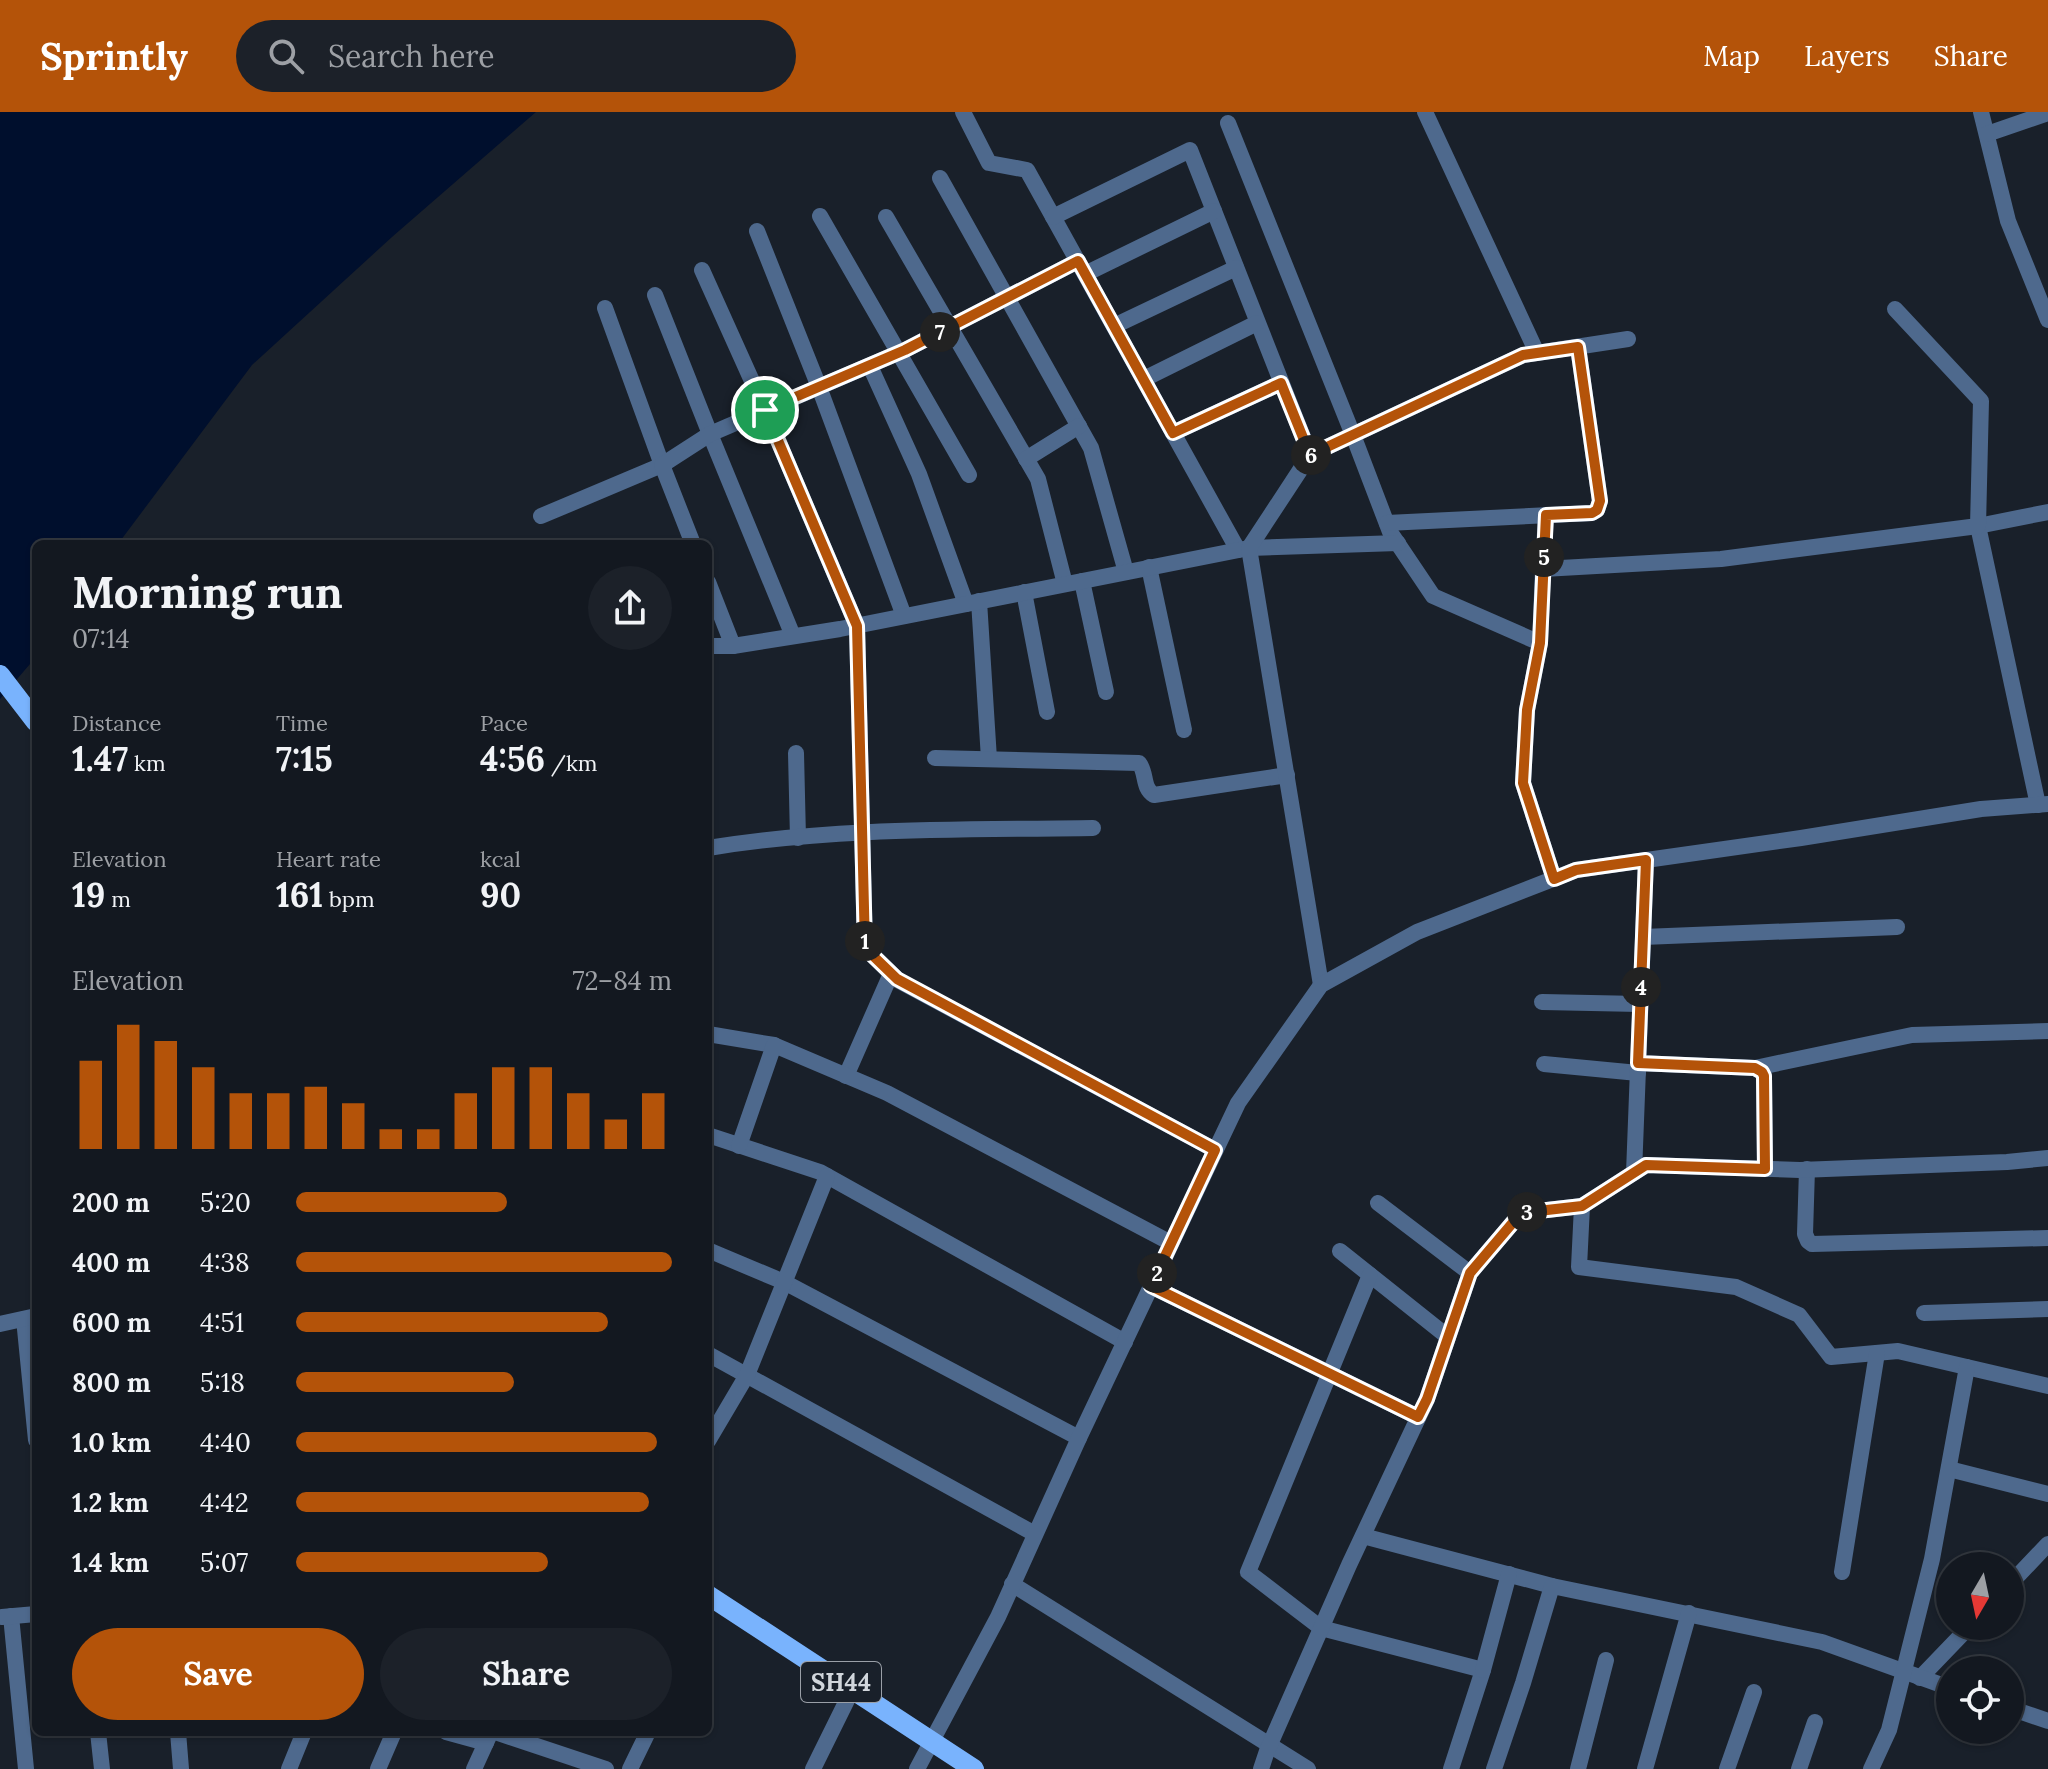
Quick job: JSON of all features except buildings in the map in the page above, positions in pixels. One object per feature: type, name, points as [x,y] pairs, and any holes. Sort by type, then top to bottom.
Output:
[{"type":"main road","points":[[0,675],[32,717]]},
{"type":"main road","name":"SH44","points":[[712,1601],[974,1769]]},
{"type":"street","points":[[963,112],[989,163],[1027,170],[1173,433],[1244,549],[1287,775],[1321,985]]},
{"type":"street","points":[[1425,112],[1537,353]]},
{"type":"street","points":[[1981,112],[2008,221],[2048,320]]},
{"type":"street","points":[[1987,134],[2048,113]]},
{"type":"street","points":[[1228,123],[1387,523],[1398,543],[1433,596],[1540,643]]},
{"type":"street","points":[[1053,217],[1190,150],[1310,455]]},
{"type":"street","points":[[940,178],[1091,448],[1126,572]]},
{"type":"street","points":[[541,516],[662,465],[710,434],[899,353],[1007,297],[1214,211]]},
{"type":"street","points":[[820,216],[969,475]]},
{"type":"street","points":[[886,217],[1038,479],[1065,584]]},
{"type":"street","points":[[757,231],[904,616]]},
{"type":"street","points":[[1114,326],[1236,268]]},
{"type":"street","points":[[702,270],[857,626],[865,948],[897,979]]},
{"type":"street","points":[[655,295],[793,636]]},
{"type":"street","points":[[605,308],[691,540]]},
{"type":"street","points":[[917,1769],[998,1617],[1238,1103],[1321,985],[1417,932],[1576,870],[1981,809],[2043,805],[1978,526],[1981,401],[1895,309]]},
{"type":"street","points":[[1144,379],[1257,323]]},
{"type":"street","points":[[1244,549],[1310,455],[1523,355],[1628,339]]},
{"type":"street","points":[[1387,523],[1592,513],[1599,507],[1578,347]]},
{"type":"street","points":[[870,366],[973,602],[989,759]]},
{"type":"street","points":[[1173,433],[1281,383]]},
{"type":"street","points":[[1026,459],[1079,426]]},
{"type":"street","points":[[1543,569],[1721,559],[1978,526],[2048,512]]},
{"type":"street","points":[[1546,515],[1540,643],[1527,710],[1523,783],[1554,879]]},
{"type":"street","points":[[712,646],[733,646],[857,626],[1244,549],[1398,543]]},
{"type":"street","points":[[1149,567],[1184,730]]},
{"type":"street","points":[[1082,581],[1106,692]]},
{"type":"street","points":[[712,592],[733,646]]},
{"type":"street","points":[[1024,592],[1047,712]]},
{"type":"street","points":[[796,753],[798,838]]},
{"type":"street","points":[[935,758],[1139,763],[1147,789],[1154,795],[1287,775]]},
{"type":"street","points":[[712,848],[863,832],[1093,828]]},
{"type":"street","points":[[1634,1173],[1646,860]]},
{"type":"street","points":[[1643,937],[1897,927]]},
{"type":"street","points":[[846,1076],[890,976],[1215,1150]]},
{"type":"street","points":[[1542,1002],[1640,1004]]},
{"type":"street","points":[[1544,1064],[1755,1068],[1912,1035],[2048,1031]]},
{"type":"street","points":[[712,1035],[774,1045],[887,1093],[1171,1243]]},
{"type":"street","points":[[739,1146],[774,1045]]},
{"type":"street","points":[[1755,1068],[1764,1076],[1765,1169]]},
{"type":"street","points":[[712,1136],[820,1172],[1125,1342]]},
{"type":"street","points":[[1261,1769],[1321,1628],[1427,1399],[1470,1273],[1521,1213],[1582,1206],[1646,1165],[1807,1169],[2048,1158]]},
{"type":"street","points":[[1807,1169],[1805,1234],[1812,1244],[2048,1238]]},
{"type":"street","points":[[712,1434],[747,1375],[827,1176]]},
{"type":"street","points":[[1378,1203],[1470,1273]]},
{"type":"street","points":[[1582,1206],[1579,1267],[1736,1287],[1799,1315],[1831,1357],[1898,1351],[2048,1386]]},
{"type":"street","points":[[1340,1251],[1448,1337]]},
{"type":"street","points":[[712,1252],[784,1282],[1079,1438]]},
{"type":"street","points":[[1370,1275],[1248,1572],[1321,1628],[1483,1670]]},
{"type":"street","points":[[1151,1286],[1418,1417]]},
{"type":"street","points":[[1924,1313],[2048,1309]]},
{"type":"street","points":[[0,1324],[30,1318],[32,1359]]},
{"type":"street","points":[[1842,1572],[1877,1353]]},
{"type":"street","points":[[712,1356],[1035,1534]]},
{"type":"street","points":[[1871,1769],[1912,1675],[1967,1367]]},
{"type":"street","points":[[1949,1469],[2048,1494]]},
{"type":"street","points":[[1363,1536],[1552,1586],[1822,1642],[1936,1683]]},
{"type":"street","points":[[2024,1569],[2048,1544]]},
{"type":"street","points":[[1451,1769],[1483,1670],[1509,1574]]},
{"type":"street","points":[[1012,1584],[1308,1769]]},
{"type":"street","points":[[1494,1769],[1552,1586]]},
{"type":"street","points":[[1645,1769],[1689,1613]]},
{"type":"street","points":[[26,1769],[5,1617],[32,1614]]},
{"type":"street","points":[[1912,1675],[1953,1640]]},
{"type":"street","points":[[1578,1769],[1606,1660]]},
{"type":"street","points":[[813,1769],[852,1690]]},
{"type":"street","points":[[1727,1769],[1754,1692]]},
{"type":"street","points":[[2024,1713],[2048,1721]]},
{"type":"street","points":[[1799,1769],[1815,1722]]},
{"type":"street","points":[[98,1736],[102,1769]]},
{"type":"street","points":[[178,1736],[181,1769]]},
{"type":"street","points":[[289,1769],[302,1736]]},
{"type":"street","points":[[378,1769],[392,1736]]},
{"type":"street","points":[[474,1769],[491,1736],[606,1769]]},
{"type":"street","points":[[630,1769],[646,1736]]},
{"type":"water","points":[[0,112],[536,112],[392,237],[252,365],[121,540],[32,540],[32,662],[0,699]]},
{"type":"route","points":[[1078,261],[1173,433],[1281,383],[1310,455],[1523,355],[1578,347],[1600,501],[1597,510],[1592,513],[1546,515],[1540,643],[1527,710],[1523,783],[1554,879],[1576,870],[1646,860],[1638,1063],[1755,1068],[1762,1072],[1765,1169],[1646,1165],[1582,1206],[1521,1213],[1470,1273],[1418,1417],[1151,1286],[1215,1150],[897,979],[865,948],[857,626],[765,410],[905,350],[1078,261]]}]
